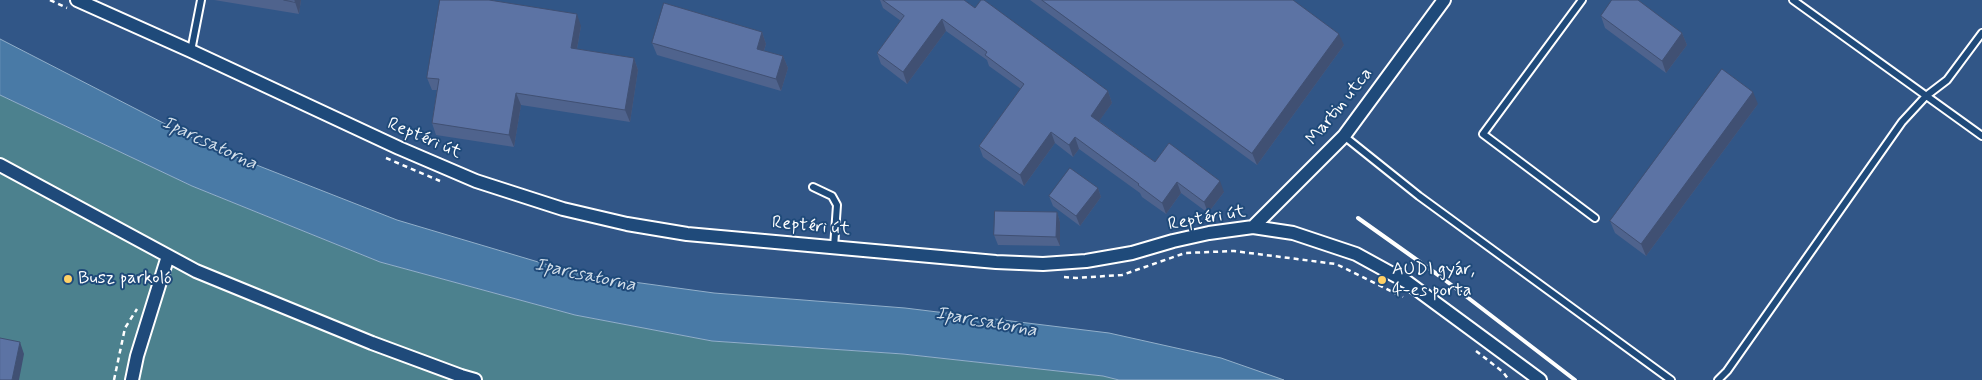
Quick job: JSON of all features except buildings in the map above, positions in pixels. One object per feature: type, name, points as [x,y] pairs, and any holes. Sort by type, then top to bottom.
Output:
[{"type":"street","name":"Martin utca","points":[[1253,227],[1344,136],[1444,0]]},
{"type":"street","name":"Reptéri út","points":[[76,6],[191,51],[399,148],[476,181],[563,209],[628,224],[687,234],[1043,264],[1086,262],[1132,254],[1209,232],[1253,227],[1293,233],[1356,254],[1407,282],[1540,380]]},
{"type":"street","points":[[0,165],[196,271],[372,343],[475,380]]},
{"type":"street","points":[[132,380],[137,356],[168,256]]},
{"type":"lane","points":[[191,51],[201,0]]},
{"type":"lane","points":[[1582,0],[1483,134],[1595,218]]},
{"type":"lane","points":[[1793,0],[1982,136]]},
{"type":"lane","points":[[1718,380],[1732,363],[1902,122],[1926,96],[1947,80],[1982,33]]},
{"type":"lane","points":[[1344,136],[1419,196],[1671,380]]},
{"type":"lane","points":[[813,187],[832,196],[837,205],[834,247]]},
{"type":"path","points":[[50,0],[76,6]]},
{"type":"path","points":[[379,155],[441,182]]},
{"type":"path","points":[[1059,276],[1076,278],[1122,275],[1185,254],[1234,251],[1336,264],[1403,297]]},
{"type":"path","points":[[114,380],[125,328],[139,306],[154,300]]},
{"type":"path","points":[[1473,348],[1503,372],[1509,380]]},
{"type":"shaded area","points":[[0,0],[1982,0],[1982,380],[1284,380],[1220,358],[1109,333],[905,308],[714,293],[582,275],[397,220],[208,146],[0,39]]},
{"type":"green space","points":[[0,95],[192,186],[380,262],[575,315],[712,341],[903,354],[1103,376],[1119,380],[0,380]]},
{"type":"water","name":"Iparcsatorna","points":[[0,39],[208,146],[397,220],[582,275],[714,293],[905,308],[1109,333],[1221,358],[1284,380],[1119,380],[1103,376],[903,354],[712,341],[575,315],[380,262],[192,186],[0,95]]},
{"type":"railway","points":[[1358,218],[1441,277],[1575,380]]},
{"type":"place","name":"Busz parkoló","points":[[68,279]]},
{"type":"place","name":"AUDI gyár, 4-es porta","points":[[1382,280]]}]
